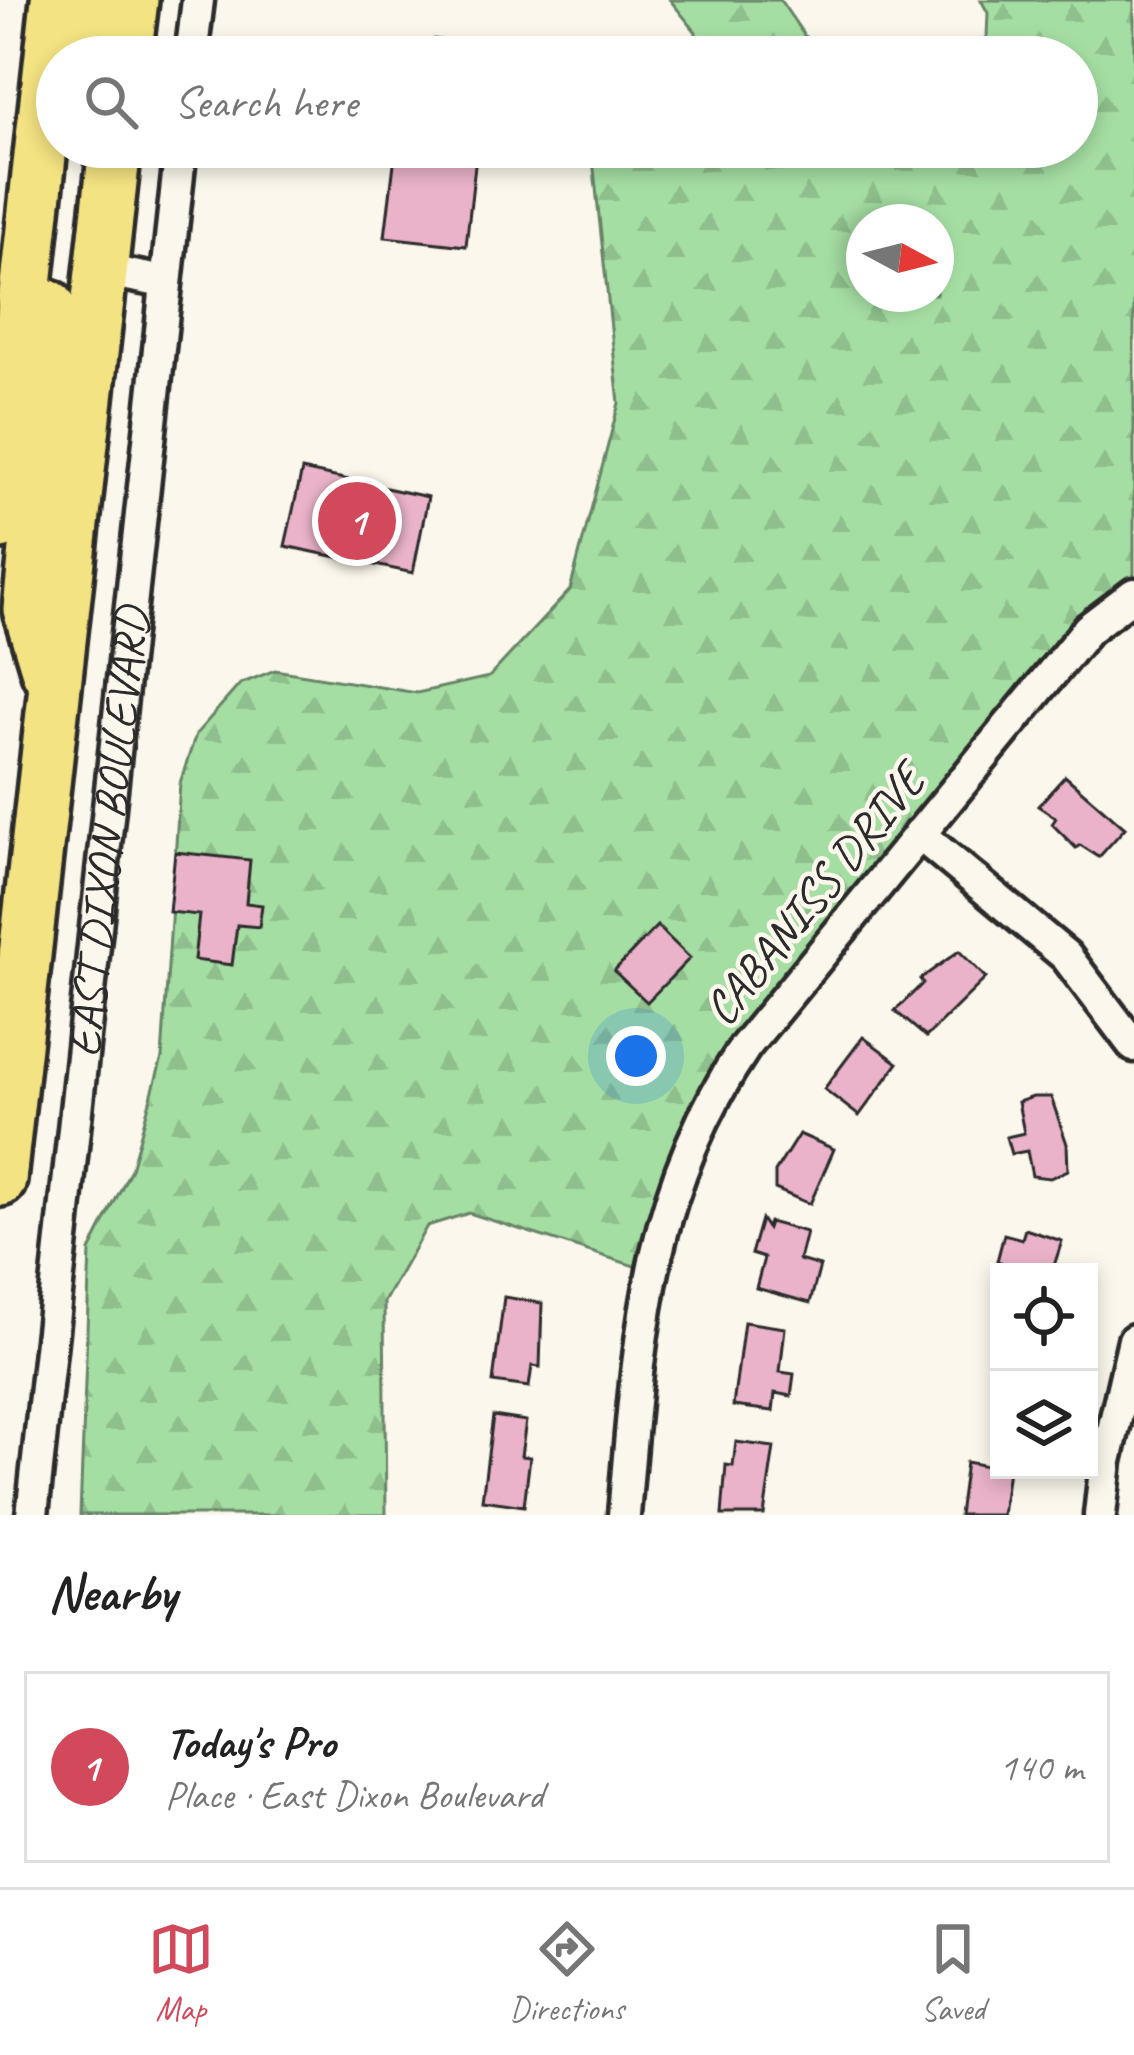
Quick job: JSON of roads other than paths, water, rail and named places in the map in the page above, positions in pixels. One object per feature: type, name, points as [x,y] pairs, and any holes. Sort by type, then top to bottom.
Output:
[{"type":"highway","points":[[52,36],[57,0]]},
{"type":"highway","points":[[89,36],[92,0]]},
{"type":"highway","points":[[128,36],[132,0]]},
{"type":"highway","points":[[0,523],[12,299],[36,140]]},
{"type":"highway","points":[[78,168],[72,250],[80,265],[102,270]]},
{"type":"highway","name":"EAST DIXON BOULEVARD","points":[[0,1180],[114,168]]},
{"type":"highway","points":[[12,299],[50,306],[58,321],[28,609],[55,696]]},
{"type":"street","points":[[194,36],[198,0]]},
{"type":"street","name":"EAST DIXON BOULEVARD","points":[[32,1515],[178,168]]},
{"type":"street","points":[[102,270],[164,282]]},
{"type":"street","name":"CABANISS DRIVE","points":[[624,1515],[643,1305],[687,1147],[745,1047],[1088,629],[1134,594]]},
{"type":"street","points":[[919,834],[1066,956],[1134,1046]]},
{"type":"street","points":[[1100,1515],[1106,1461],[1134,1340]]},
{"type":"place","name":"Today's Pro","points":[[357,521]]}]
